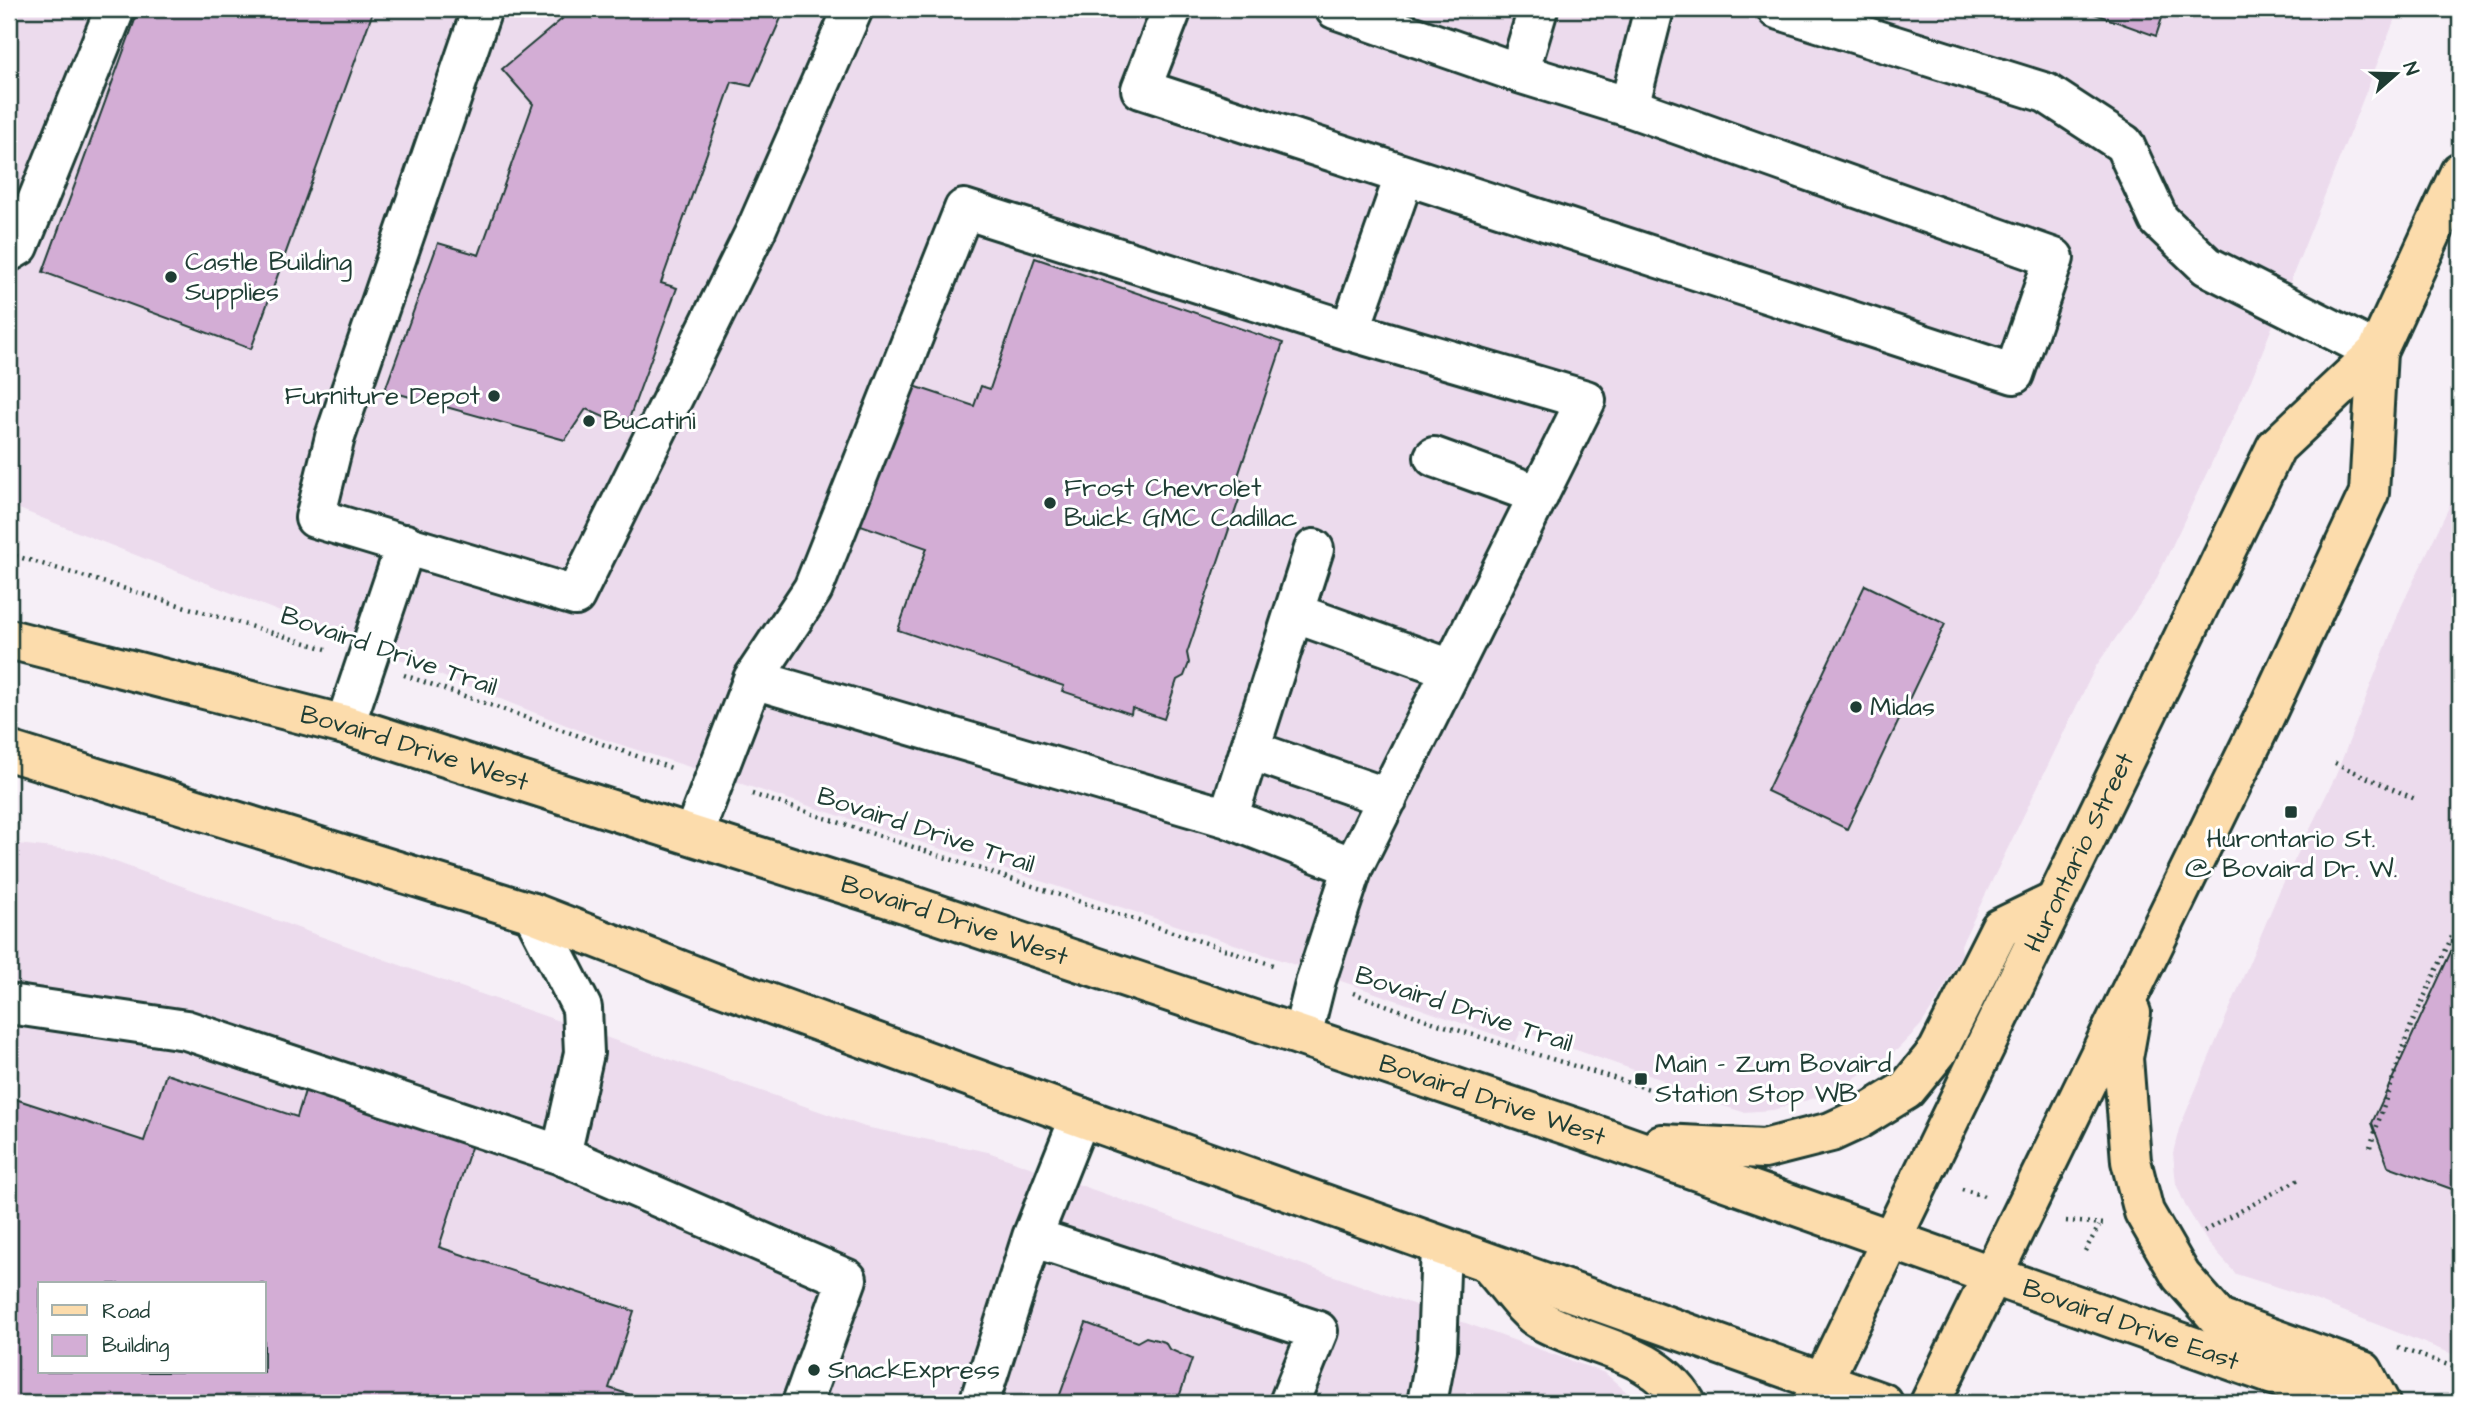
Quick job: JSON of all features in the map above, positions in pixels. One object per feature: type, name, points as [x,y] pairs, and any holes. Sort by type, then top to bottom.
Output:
[{"type":"main road","name":"Hurontario Street","points":[[1930,1403],[2369,493],[2377,352],[2460,172]]},
{"type":"main road","name":"Hurontario Street","points":[[1817,1392],[2276,447],[2377,352]]},
{"type":"main road","name":"Bovaird Drive West","points":[[9,639],[345,725],[693,835],[1579,1129],[1992,1275]]},
{"type":"main road","points":[[9,751],[533,913],[708,981],[1080,1118],[1441,1247],[1817,1392],[1883,1403]]},
{"type":"main road","points":[[1579,1129],[1678,1146],[1764,1149],[1831,1132],[1857,1120],[1906,1090],[1938,1051],[2000,928],[2054,902]]},
{"type":"main road","points":[[2137,976],[2123,1058],[2126,1125],[2138,1195],[2151,1226],[2181,1276],[2219,1319],[2364,1371],[2380,1403]]},
{"type":"main road","points":[[1489,1265],[1539,1320],[1628,1354],[1674,1383],[1686,1403]]},
{"type":"main road","name":"Bovaird Drive East","points":[[1992,1275],[2352,1403]]},
{"type":"lane","points":[[9,252],[19,246],[116,9]]},
{"type":"lane","points":[[482,9],[335,437],[315,518],[575,596],[756,230],[853,9]]},
{"type":"lane","points":[[1172,9],[1141,89],[2014,374],[2054,258],[1629,107],[1519,73],[1423,24],[1335,9]]},
{"type":"lane","points":[[1519,73],[1538,9]]},
{"type":"lane","points":[[1629,107],[1654,9]]},
{"type":"lane","points":[[1777,9],[2046,93],[2124,144],[2158,219],[2207,266],[2377,352]]},
{"type":"lane","points":[[1350,331],[1404,177]]},
{"type":"lane","points":[[693,835],[753,679],[813,589],[964,209],[1350,331],[1586,400],[1353,867],[1316,980],[1302,1037]]},
{"type":"lane","points":[[1434,457],[1539,495]]},
{"type":"lane","points":[[345,725],[406,544]]},
{"type":"lane","points":[[1228,818],[1314,549]]},
{"type":"lane","points":[[1294,613],[1451,669]]},
{"type":"lane","points":[[753,679],[1228,818],[1353,867]]},
{"type":"lane","points":[[1250,750],[1388,798]]},
{"type":"lane","points":[[533,913],[582,1008],[584,1054],[561,1155]]},
{"type":"lane","points":[[9,1004],[186,1030],[561,1155],[846,1279],[802,1403]]},
{"type":"lane","points":[[979,1403],[1031,1237],[1080,1118]]},
{"type":"lane","points":[[1031,1237],[1318,1331],[1289,1403]]},
{"type":"lane","points":[[1427,1403],[1437,1350],[1441,1247]]},
{"type":"path","name":"Bovaird Drive Trail","points":[[9,554],[366,662],[713,782],[1316,980],[1438,1024],[1695,1104]]},
{"type":"path","points":[[2334,763],[2415,799]]},
{"type":"path","points":[[2370,1147],[2409,1030],[2460,919]]},
{"type":"path","points":[[1921,1176],[2077,1224],[2099,1226],[2085,1251]]},
{"type":"path","points":[[2194,1237],[2299,1179]]},
{"type":"shaded area","points":[[9,9],[2399,9],[2251,380],[2154,584],[2096,666],[1961,945],[1962,953],[1936,1002],[1921,1025],[1898,1049],[1846,1084],[1818,1097],[1773,1110],[1743,1112],[1662,1087],[1663,1080],[1521,1031],[1516,1042],[1243,947],[594,736],[9,505]]},
{"type":"shaded area","points":[[2460,484],[2460,1357],[2302,1295],[2236,1274],[2208,1243],[2185,1205],[2176,1184],[2173,1153],[2179,1129],[2279,892],[2336,775],[2401,607]]},
{"type":"shaded area","points":[[9,843],[88,852],[455,985],[865,1127],[988,1152],[1605,1373],[1639,1403],[9,1403]]},
{"type":"building","points":[[139,9],[374,9],[251,349],[43,272]]},
{"type":"building","points":[[550,9],[785,9],[751,86],[732,82],[661,283],[677,288],[626,427],[586,409],[565,440],[385,390],[438,243],[479,255],[533,104],[502,69],[562,19]]},
{"type":"building","points":[[2081,9],[2165,9],[2156,36]]},
{"type":"building","name":"Frost Chevrolet Buick GMC Cadillac","points":[[1035,258],[1283,343],[1237,479],[1245,482],[1187,653],[1189,663],[1184,676],[1177,680],[1164,719],[1132,708],[1131,714],[1062,691],[1064,686],[898,630],[927,548],[855,523],[902,382],[974,406],[981,386],[990,389]]},
{"type":"building","name":"Midas","points":[[1865,585],[1945,624],[1847,829],[1767,791]]},
{"type":"building","points":[[2460,932],[2460,1192],[2388,1166],[2372,1123]]},
{"type":"building","points":[[166,1074],[297,1117],[308,1081],[475,1135],[439,1247],[634,1311],[609,1388],[656,1403],[9,1403],[9,1097],[144,1141]]},
{"type":"building","points":[[1086,1323],[1137,1342],[1146,1337],[1165,1342],[1169,1349],[1192,1359],[1177,1403],[1057,1403]]},
{"type":"place","name":"Castle Building Supplies","points":[[171,277]]},
{"type":"place","name":"Furniture Depot","points":[[494,396]]},
{"type":"place","name":"Bucatini","points":[[589,421]]},
{"type":"place","name":"Frost Chevrolet Buick GMC Cadillac","points":[[1050,503]]},
{"type":"place","name":"Midas","points":[[1856,707]]},
{"type":"place","name":"Hurontario St. @ Bovaird Dr. W.","points":[[2291,812]]},
{"type":"place","name":"Main - Zum Bovaird Station Stop WB","points":[[1641,1079]]},
{"type":"place","name":"SnackExpress","points":[[814,1370]]}]
